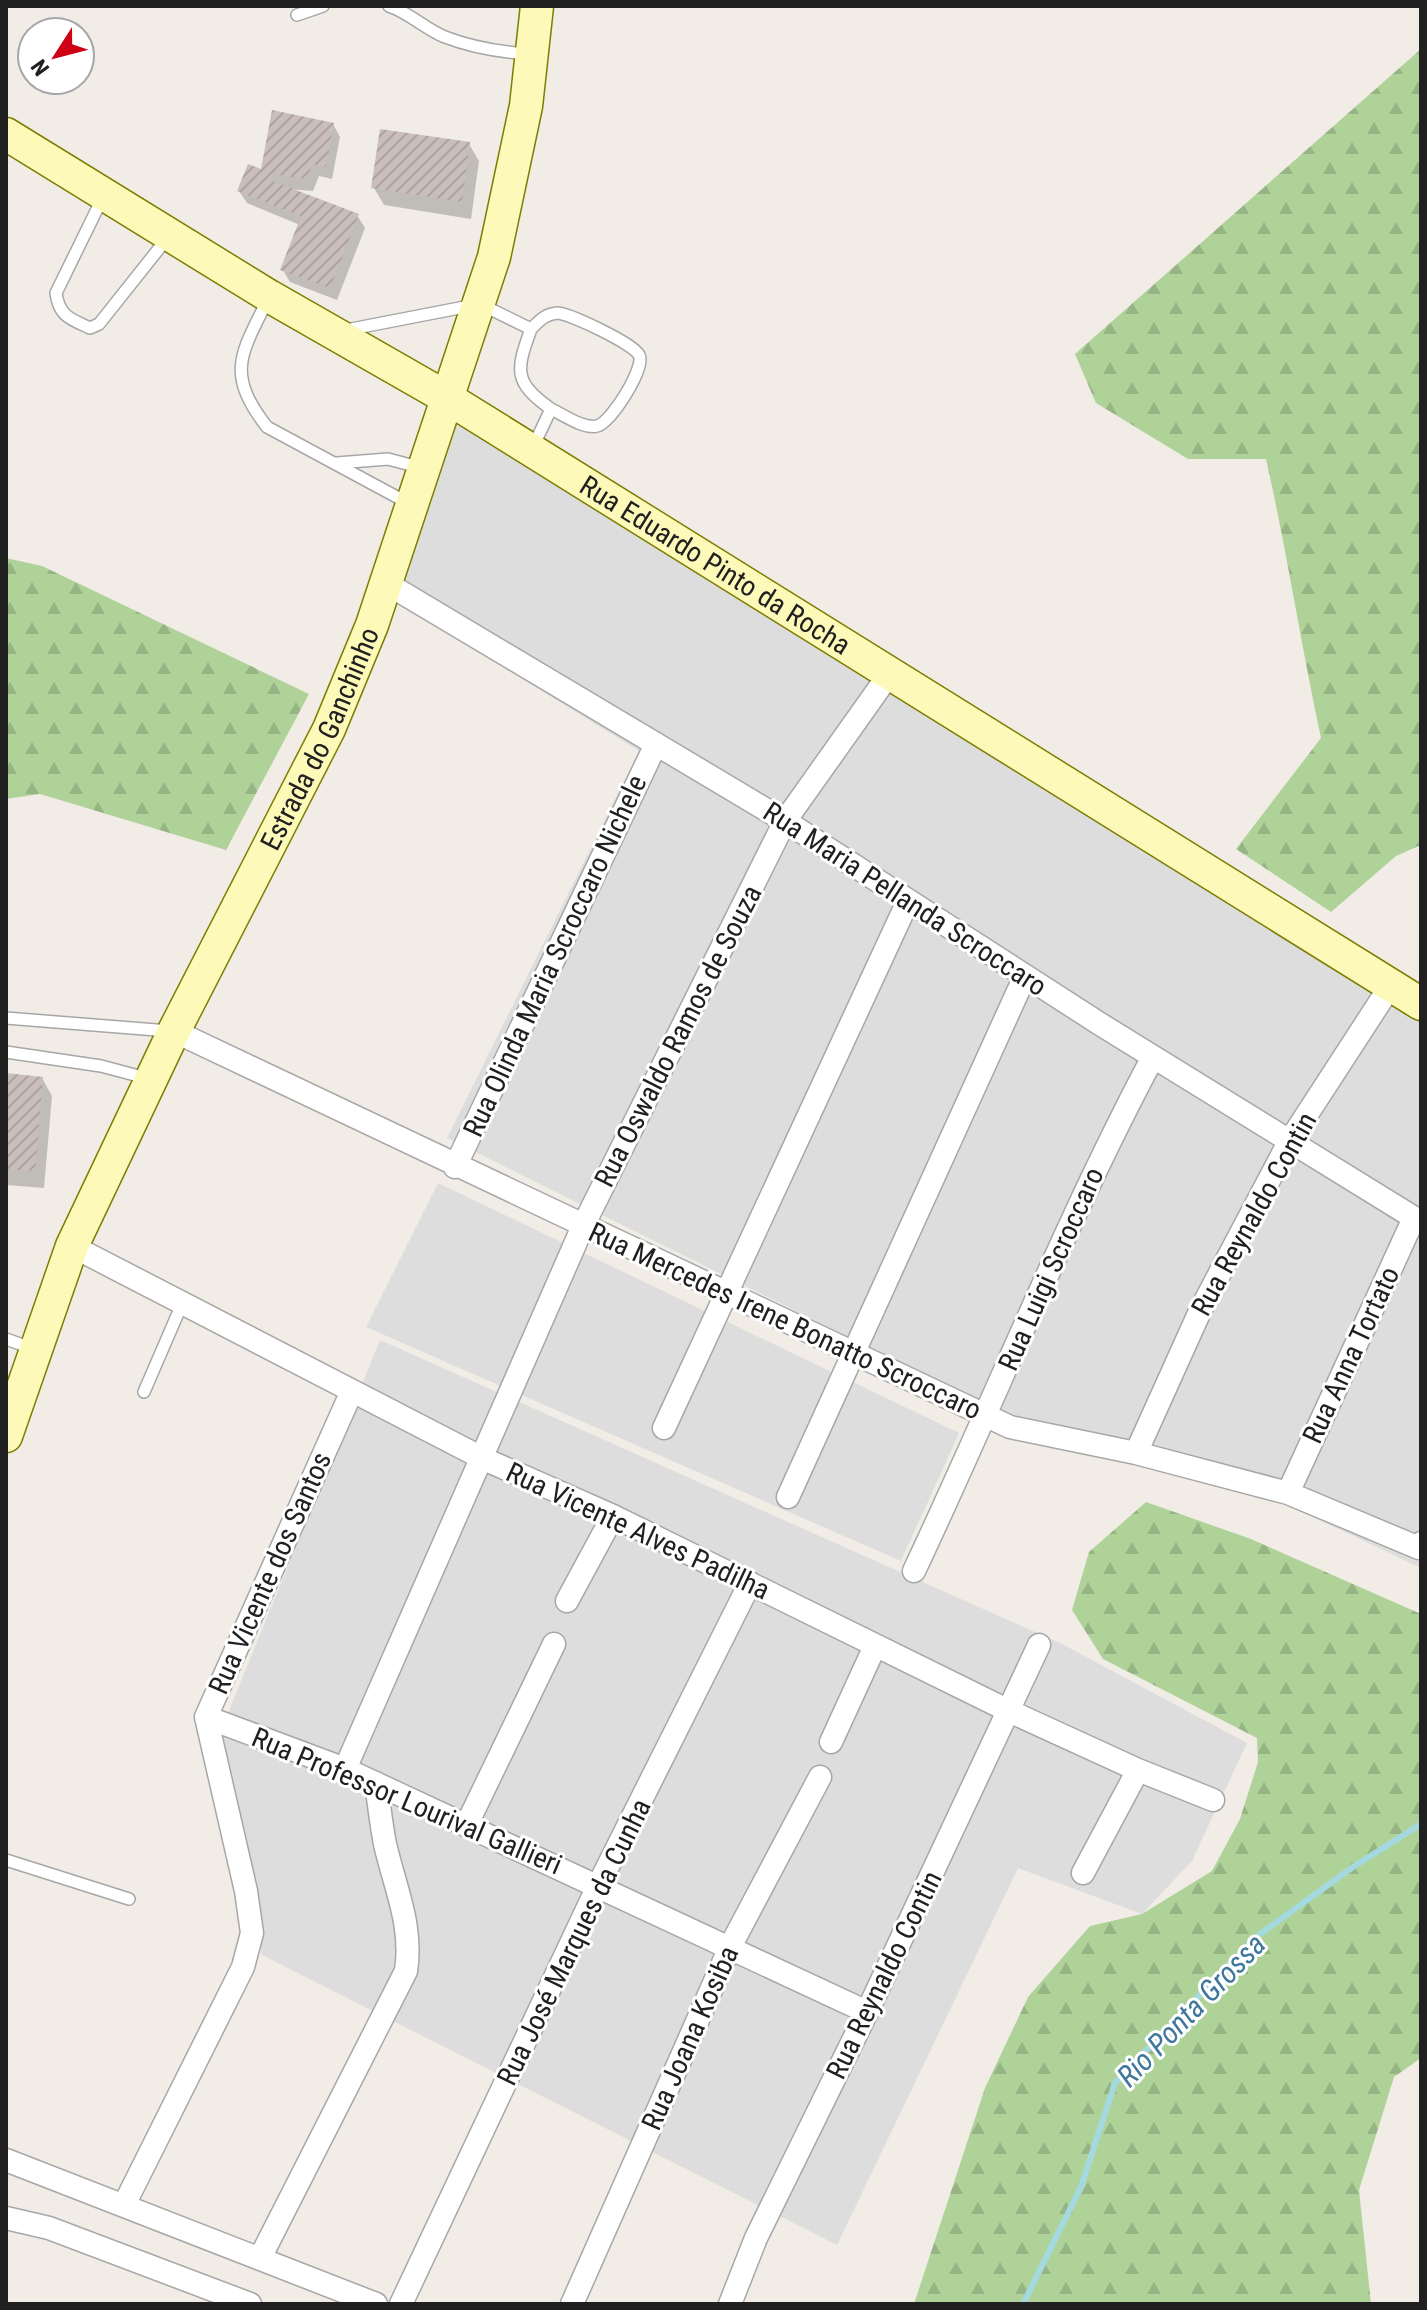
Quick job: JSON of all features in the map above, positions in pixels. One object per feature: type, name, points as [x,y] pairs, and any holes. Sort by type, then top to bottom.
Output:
[{"type":"main road","name":"Estrada do Ganchinho","points":[[6,1436],[21,1357],[150,1079],[329,729],[386,583],[480,304],[509,197],[537,6]]},
{"type":"main road","name":"Rua Eduardo Pinto da Rocha","points":[[6,134],[269,296],[449,399],[1421,1004]]},
{"type":"street","name":"Rua Maria Pellanda Scroccaro","points":[[386,583],[785,821],[1153,1057],[1418,1220]]},
{"type":"street","name":"Rua Oswaldo Ramos de Souza","points":[[345,1769],[484,1459],[583,1226],[785,821],[890,673]]},
{"type":"street","name":"Rua Olinda Maria Scroccaro Nichele","points":[[455,1167],[656,744]]},
{"type":"street","points":[[664,1428],[908,901]]},
{"type":"street","points":[[788,1497],[1025,976]]},
{"type":"street","name":"Rua Reynaldo Contin","points":[[1136,1453],[1201,1309],[1289,1142],[1391,985]]},
{"type":"street","name":"Rua Mercedes Irene Bonatto Scroccaro","points":[[174,1031],[455,1167],[1010,1427],[1136,1453],[1288,1493],[1420,1545]]},
{"type":"street","name":"Rua Luigi Scroccaro","points":[[914,1571],[987,1417],[1046,1274],[1109,1139],[1153,1057]]},
{"type":"street","name":"Rua Anna Tortato","points":[[1288,1493],[1418,1220]]},
{"type":"street","name":"Rua Vicente Alves Padilha","points":[[72,1246],[484,1459],[613,1516],[1009,1711],[1138,1770],[1213,1800]]},
{"type":"street","name":"Rua Vicente dos Santos","points":[[124,2205],[243,1967],[252,1933],[206,1717],[352,1391]]},
{"type":"street","points":[[567,1601],[613,1516]]},
{"type":"street","name":"Rua José Marques da Cunha","points":[[401,2304],[599,1884],[750,1583]]},
{"type":"street","points":[[467,1824],[554,1644]]},
{"type":"street","name":"Rua Reynaldo Contin","points":[[730,2304],[756,2238],[867,2012],[1039,1645]]},
{"type":"street","points":[[831,1742],[875,1646]]},
{"type":"street","name":"Rua Professor Lourival Gallieri","points":[[206,1717],[345,1769],[731,1945],[867,2012]]},
{"type":"street","points":[[1083,1873],[1138,1770]]},
{"type":"street","name":"Rua Joana Kosiba","points":[[572,2304],[731,1945],[820,1777]]},
{"type":"street","points":[[260,2258],[406,1971],[410,1946],[407,1921],[385,1845],[376,1783]]},
{"type":"street","points":[[6,2160],[376,2304]]},
{"type":"street","points":[[6,2218],[49,2228],[250,2304]]},
{"type":"lane","points":[[297,15],[323,6]]},
{"type":"lane","points":[[389,6],[404,11],[443,37],[498,52],[532,54]]},
{"type":"lane","points":[[104,195],[56,293],[58,308],[66,318],[90,328],[99,324],[169,235]]},
{"type":"lane","points":[[269,296],[241,355],[239,381],[252,409],[267,427],[412,505]]},
{"type":"lane","points":[[333,333],[480,304],[531,329]]},
{"type":"lane","points":[[561,313],[632,346],[640,356],[641,367],[609,420],[596,427],[583,425],[551,409],[530,394],[521,379],[518,363],[531,329],[547,314],[561,313]]},
{"type":"lane","points":[[531,450],[551,409]]},
{"type":"lane","points":[[337,463],[397,459],[425,469]]},
{"type":"lane","points":[[6,1018],[174,1031]]},
{"type":"lane","points":[[6,1052],[101,1066],[150,1079]]},
{"type":"lane","points":[[144,1392],[182,1304]]},
{"type":"lane","points":[[6,1860],[129,1899]]},
{"type":"shaded area","points":[[448,419],[1421,1017],[1421,1568],[1290,1506],[1116,1460],[991,1408],[447,1138],[639,751],[389,596]]},
{"type":"shaded area","points":[[438,1183],[959,1433],[901,1561],[366,1327]]},
{"type":"shaded area","points":[[380,1340],[1062,1644],[1247,1743],[1192,1861],[1142,1914],[1018,1868],[837,2245],[262,1955],[222,1728]]},
{"type":"green space","points":[[1421,49],[1421,845],[1396,856],[1331,912],[1236,849],[1321,738],[1266,459],[1188,459],[1096,403],[1075,354]]},
{"type":"green space","points":[[6,558],[42,566],[309,694],[226,850],[40,794],[6,799]]},
{"type":"green space","points":[[1146,1502],[1251,1539],[1421,1614],[1421,2058],[1394,2077],[1359,2190],[1371,2304],[914,2304],[985,2088],[1028,1997],[1090,1926],[1142,1914],[1212,1871],[1240,1819],[1258,1762],[1257,1738],[1103,1659],[1072,1610],[1089,1552]]},
{"type":"building","points":[[272,110],[334,123],[326,167],[312,164],[306,179],[273,174],[272,181],[359,214],[330,288],[280,270],[301,216],[237,191],[248,164],[261,169]]},
{"type":"building","points":[[380,129],[470,142],[462,202],[371,188]]},
{"type":"building","points":[[6,1073],[43,1077],[35,1171],[6,1169]]},
{"type":"waterway","name":"Rio Ponta Grossa","points":[[1023,2304],[1081,2187],[1115,2083],[1256,1937],[1353,1867],[1421,1824]]}]
